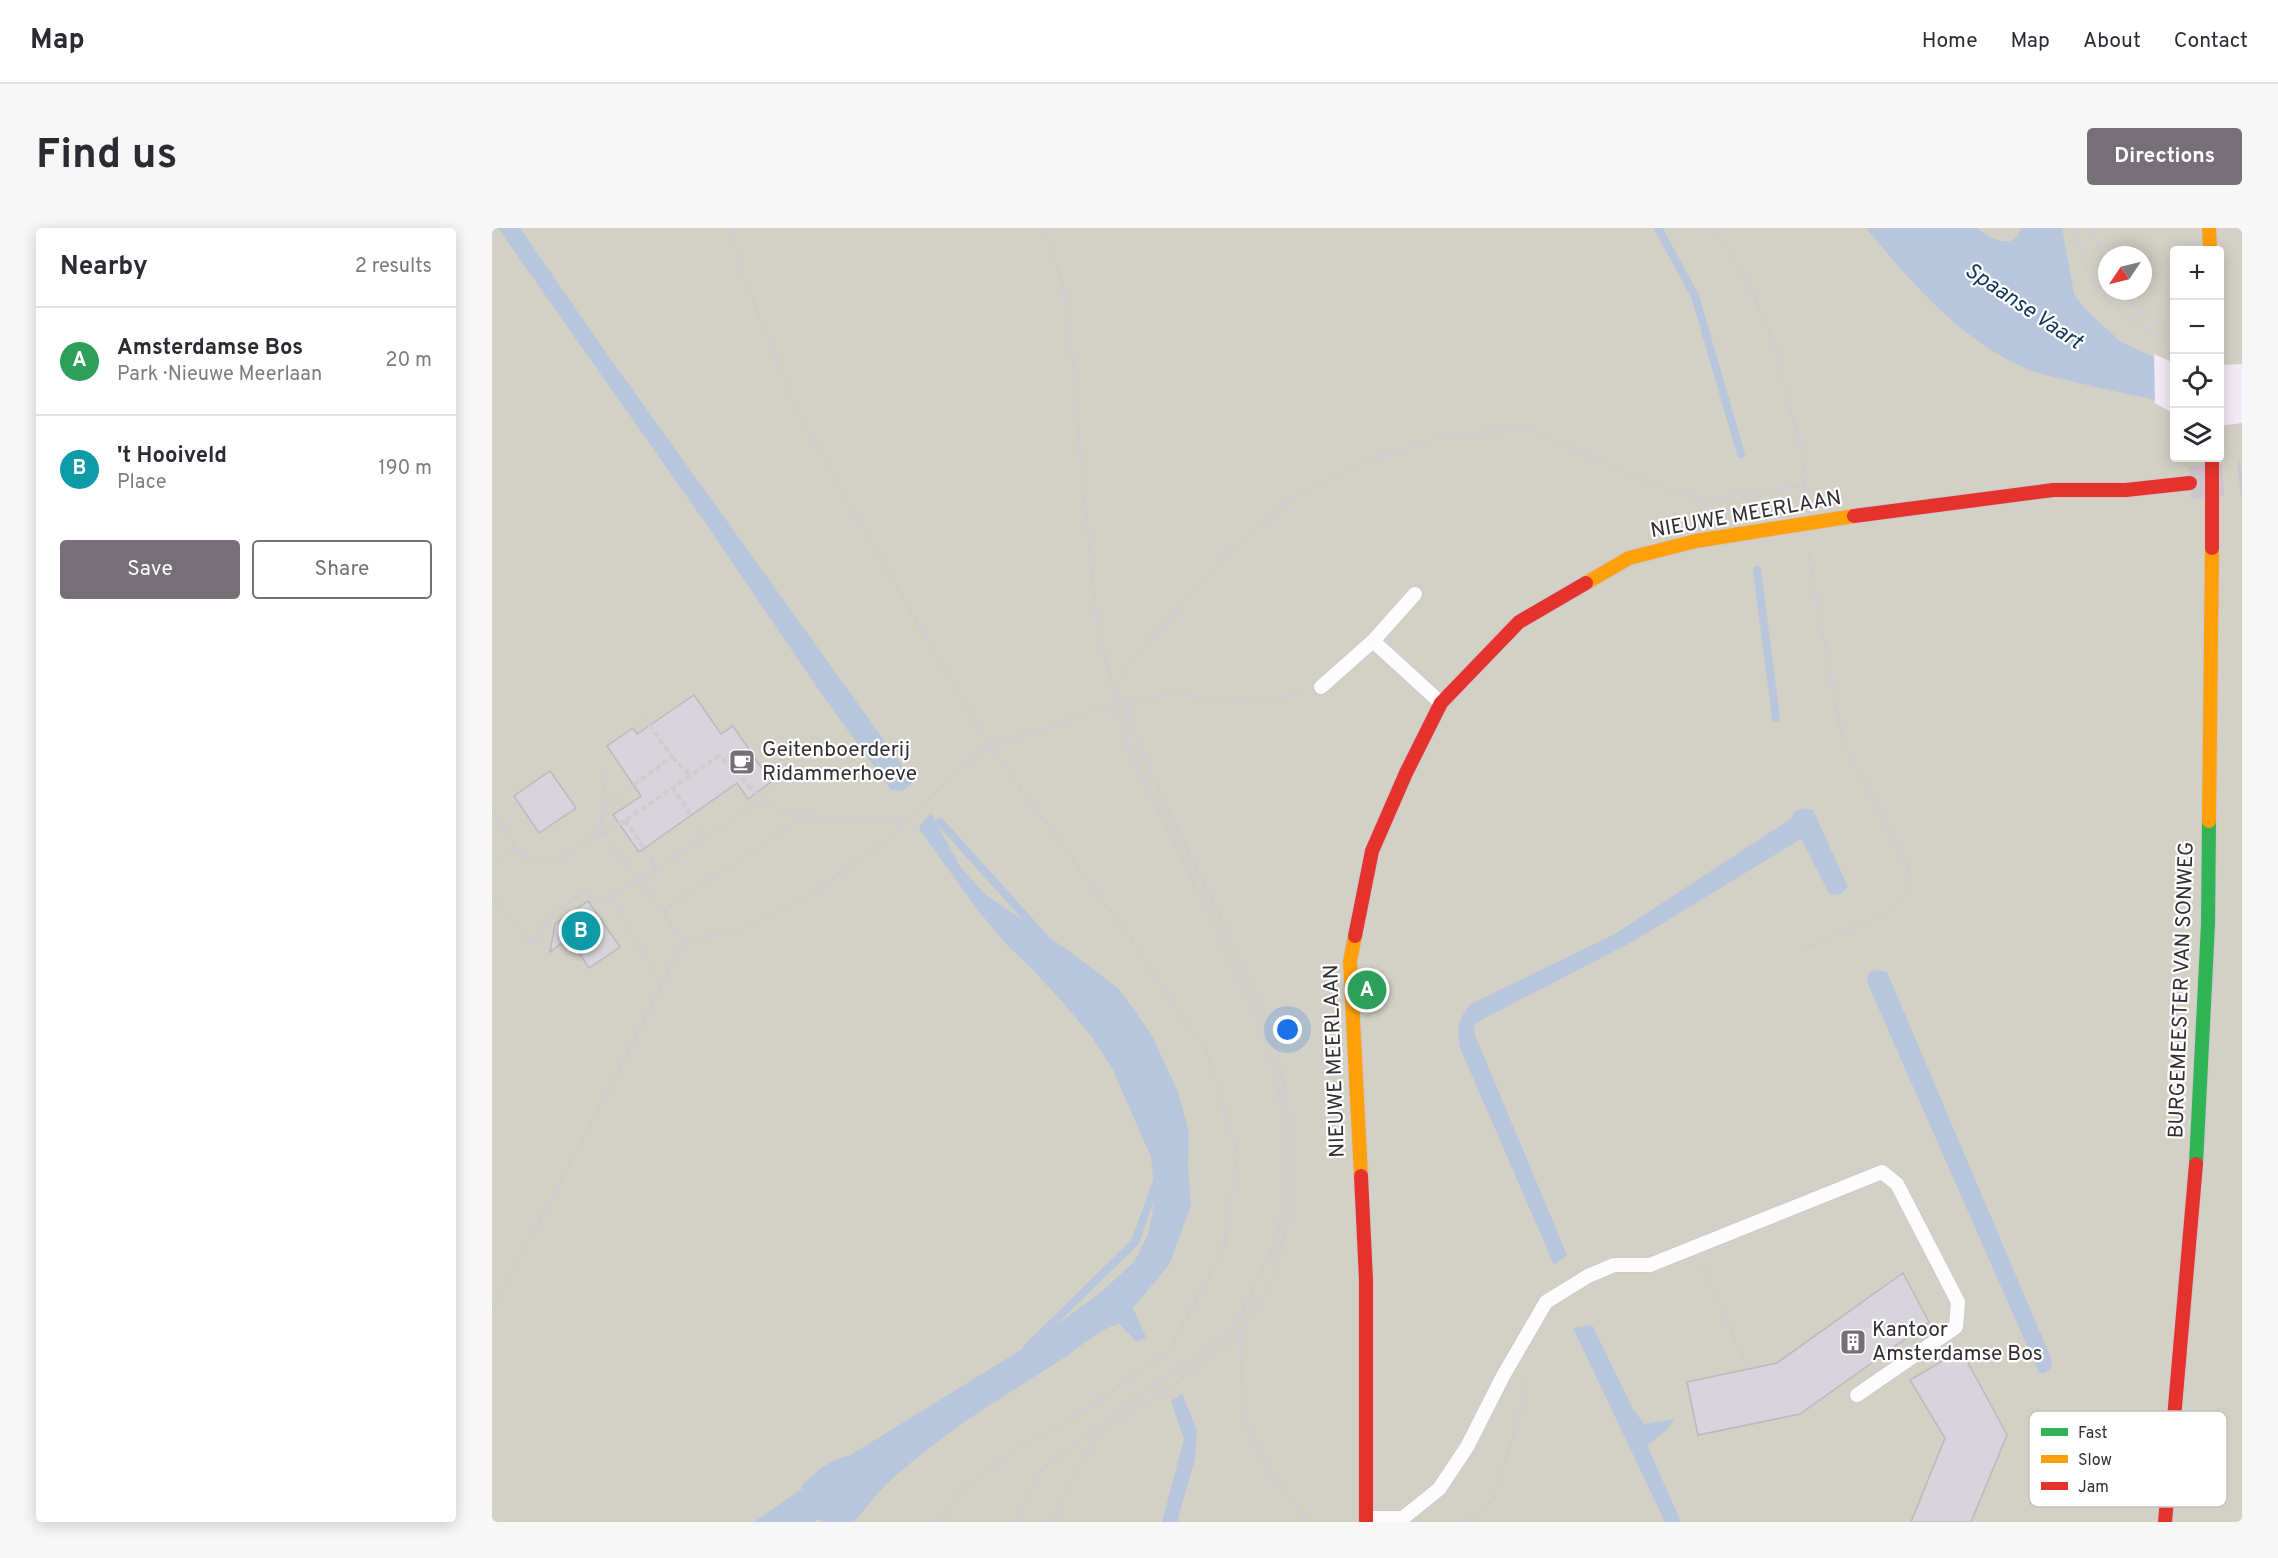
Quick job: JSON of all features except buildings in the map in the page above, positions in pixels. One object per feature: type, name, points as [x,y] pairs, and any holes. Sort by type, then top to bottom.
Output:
[{"type":"main road","points":[[2208,228],[2210,246]]},
{"type":"main road","name":"BURGEMEESTER VAN SONWEG","points":[[2175,1411],[2192,1227],[2208,924],[2212,462]]},
{"type":"main road","name":"NIEUWE MEERLAAN","points":[[1366,1520],[1366,1280],[1350,961],[1372,851],[1406,773],[1441,703],[1519,622],[1629,558],[1696,541],[1817,521],[2053,490],[2126,490],[2190,483]]},
{"type":"main road","name":"BURGEMEESTER VAN SONWEG","points":[[2165,1522],[2166,1507]]},
{"type":"lane","points":[[1321,687],[1372,641],[1415,594]]},
{"type":"lane","points":[[1372,641],[1441,703]]},
{"type":"lane","points":[[1366,1520],[1403,1518],[1439,1490],[1467,1447],[1503,1376],[1546,1302],[1588,1276],[1614,1265],[1650,1265],[1882,1172],[1897,1184],[1958,1302],[1956,1327],[1857,1395]]},
{"type":"path","points":[[731,228],[742,272],[793,402],[858,521],[990,746],[1132,941],[1208,1055],[1238,1152],[1224,1249],[1168,1353],[1072,1418],[1020,1447],[965,1486],[940,1522]]},
{"type":"path","points":[[1016,1522],[1043,1469],[1145,1392],[1217,1342],[1240,1317],[1276,1240],[1285,1189],[1285,1140],[1277,1078],[1261,1026],[1126,742],[1116,704],[1097,622],[1072,351],[1063,288],[1045,228]]},
{"type":"path","points":[[1116,704],[1120,679],[1128,664],[1221,560],[1294,496],[1373,459],[1455,433],[1532,431],[1660,487],[1704,500],[1805,485],[1804,462],[1776,350],[1749,284],[1713,228]]},
{"type":"path","points":[[2078,228],[2079,244],[2105,296],[2129,319],[2157,335],[2170,339]]},
{"type":"path","points":[[2092,228],[2098,246]]},
{"type":"path","points":[[2128,300],[2139,312],[2164,328],[2170,329]]},
{"type":"path","points":[[1800,950],[1893,911],[1909,888],[1908,869],[1842,739],[1807,541]]},
{"type":"path","points":[[683,941],[735,931],[805,898],[876,849],[961,768],[990,746],[1116,704],[1170,694],[1241,700],[1290,696],[1321,687]]},
{"type":"path","points":[[1053,1522],[1071,1481],[1102,1431],[1182,1379],[1240,1334],[1272,1283],[1291,1209],[1294,1146],[1279,1057],[1250,980],[1172,818],[1133,729],[1126,702]]},
{"type":"path","points":[[637,708],[672,757],[690,776]]},
{"type":"path","points":[[492,812],[522,856],[556,862],[625,820],[719,756],[762,799],[786,815],[904,820]]},
{"type":"path","points":[[601,808],[672,757]]},
{"type":"path","points":[[607,765],[601,808],[602,833],[683,941]]},
{"type":"path","points":[[672,787],[704,834]]},
{"type":"path","points":[[492,895],[531,944],[541,938],[544,921],[583,891],[600,903],[640,881],[762,799]]},
{"type":"path","points":[[662,912],[806,816]]},
{"type":"path","points":[[625,820],[658,869]]},
{"type":"path","points":[[492,867],[516,847]]},
{"type":"path","points":[[611,897],[654,971]]},
{"type":"path","points":[[492,1309],[606,1095],[683,941]]},
{"type":"path","points":[[1696,1247],[1748,1369]]},
{"type":"path","points":[[1240,1334],[1245,1421],[1271,1473],[1309,1522]]},
{"type":"path","points":[[1467,1522],[1493,1500],[1527,1387],[1527,1366]]},
{"type":"shaded area","points":[[492,228],[2242,228],[2242,1522],[492,1522]]},
{"type":"water","points":[[498,228],[520,228],[602,347],[914,782],[902,791],[891,790],[823,696],[704,521]]},
{"type":"water","name":"Spaanse Vaart","points":[[1866,228],[1977,228],[1995,239],[2008,241],[2018,235],[2021,228],[2062,228],[2074,294],[2086,310],[2121,342],[2170,365],[2157,400],[2040,374],[2003,357],[1980,343],[1959,326],[1901,269]]},
{"type":"water","points":[[1804,808],[1813,810],[1848,887],[1839,895],[1829,893],[1801,839],[1632,942],[1474,1025],[1475,1035],[1567,1255],[1554,1265],[1460,1048],[1458,1029],[1463,1015],[1471,1004],[1615,934],[1792,818],[1794,812]]},
{"type":"water","points":[[931,813],[961,868],[986,895],[1069,951],[1119,989],[1151,1034],[1178,1092],[1189,1132],[1188,1167],[1191,1205],[1169,1265],[1133,1308],[1146,1337],[1137,1342],[1119,1324],[1096,1335],[930,1447],[885,1486],[854,1522],[825,1522],[817,1519],[815,1522],[754,1522],[852,1454],[1029,1345],[1100,1293],[1135,1261],[1149,1232],[1155,1196],[1151,1157],[1113,1070],[1092,1037],[1065,1005],[1006,944],[977,909],[919,829]]},
{"type":"water","points":[[1877,970],[1887,972],[2051,1358],[2052,1367],[2045,1373],[2039,1373],[1867,982],[1869,972]]},
{"type":"water","points":[[1592,1325],[1633,1409],[1644,1424],[1674,1419],[1667,1430],[1647,1445],[1681,1522],[1665,1522],[1573,1328]]},
{"type":"water","points":[[1182,1394],[1197,1431],[1195,1459],[1177,1522],[1162,1522],[1184,1439],[1171,1401]]},
{"type":"pier","points":[[2154,354],[2170,361],[2170,412],[2155,403]]},
{"type":"pier","points":[[2242,364],[2242,423],[2224,425],[2224,365]]},
{"type":"waterway","points":[[1658,228],[1695,296],[1741,454]]},
{"type":"waterway","points":[[1757,570],[1776,718]]},
{"type":"waterway","points":[[940,822],[1043,936]]},
{"type":"waterway","points":[[1027,1348],[1135,1242],[1157,1181]]},
{"type":"waterway","points":[[806,1487],[825,1470],[845,1460]]},
{"type":"tunnel","points":[[2190,483],[2242,478]]},
{"type":"traffic: fast","points":[[2196,1164],[2208,924],[2209,821]]},
{"type":"traffic: slow","points":[[2209,228],[2210,246]]},
{"type":"traffic: slow","points":[[1586,583],[1629,558],[1696,541],[1854,516]]},
{"type":"traffic: slow","points":[[2209,821],[2212,548]]},
{"type":"traffic: slow","points":[[1355,936],[1350,961],[1361,1176]]},
{"type":"traffic: jam","points":[[2212,462],[2212,548]]},
{"type":"traffic: jam","points":[[1854,516],[2053,490],[2126,490],[2190,483]]},
{"type":"traffic: jam","points":[[1355,936],[1372,851],[1406,773],[1441,703],[1519,622],[1586,583]]},
{"type":"traffic: jam","points":[[2175,1411],[2196,1164]]},
{"type":"traffic: jam","points":[[1361,1176],[1366,1280],[1366,1522]]},
{"type":"traffic: jam","points":[[2165,1522],[2166,1507]]},
{"type":"place","name":"Geitenboerderij Ridammerhoeve","points":[[742,762]]},
{"type":"place","name":"'t Hooiveld","points":[[581,931]]},
{"type":"place","name":"Amsterdamse Bos","points":[[1367,990]]},
{"type":"place","name":"Kantoor Amsterdamse Bos","points":[[1853,1342]]}]
